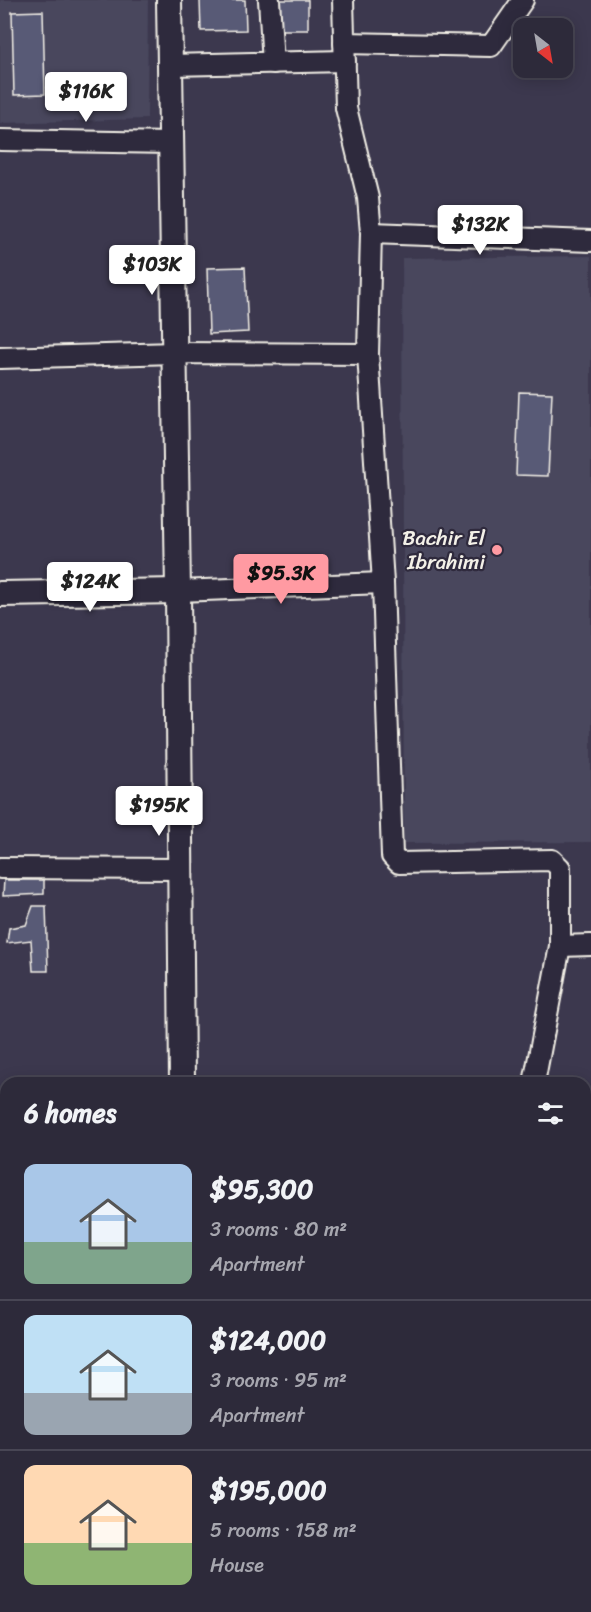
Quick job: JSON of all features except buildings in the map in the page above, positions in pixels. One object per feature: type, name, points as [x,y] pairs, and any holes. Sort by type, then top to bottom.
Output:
[{"type":"street","points":[[169,0],[178,591],[182,1077]]},
{"type":"street","points":[[269,0],[273,63]]},
{"type":"street","points":[[343,0],[346,108],[368,198],[371,234],[369,354],[383,583],[392,856],[399,863],[552,860],[560,868],[560,946],[535,1077]]},
{"type":"street","points":[[170,65],[273,63],[344,52],[491,46],[523,0]]},
{"type":"street","points":[[0,140],[171,143]]},
{"type":"street","points":[[371,234],[591,241]]},
{"type":"street","points":[[0,358],[175,353],[369,354]]},
{"type":"street","points":[[0,594],[178,591],[383,583]]},
{"type":"street","points":[[0,868],[180,869]]},
{"type":"street","points":[[560,946],[591,945]]},
{"type":"shaded area","points":[[0,0],[148,0],[147,119],[0,123]]},
{"type":"shaded area","name":"Bachir El Ibrahimi","points":[[591,256],[591,842],[404,843],[402,258]]},
{"type":"place","name":"Bachir El Ibrahimi","points":[[497,550]]}]
